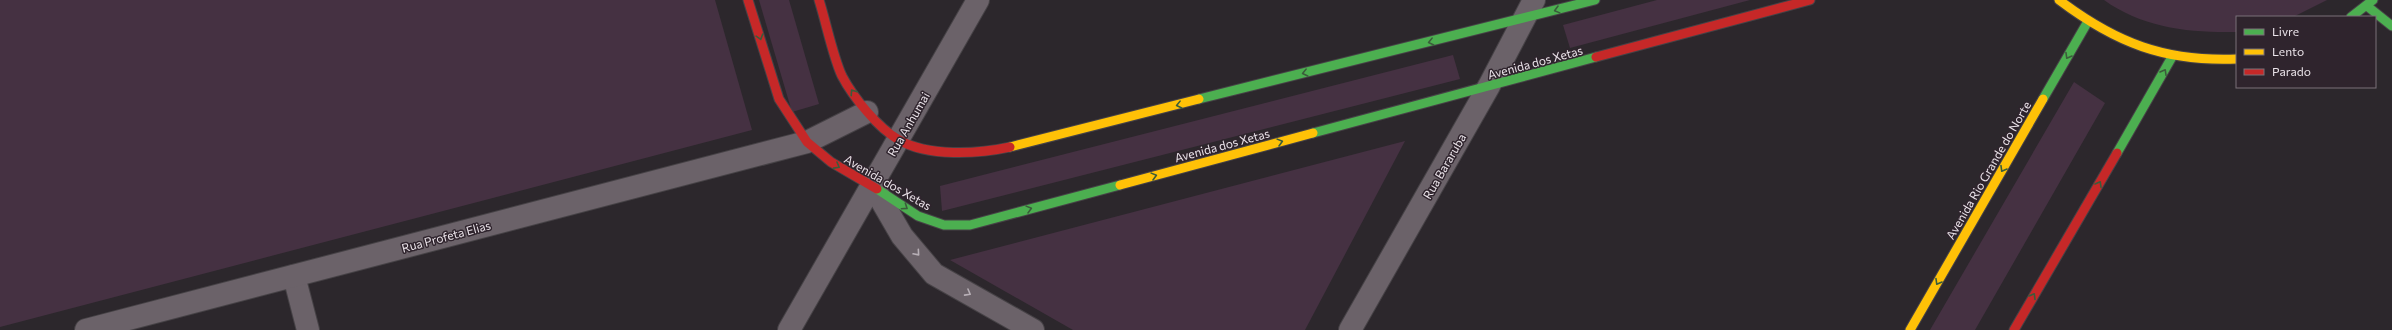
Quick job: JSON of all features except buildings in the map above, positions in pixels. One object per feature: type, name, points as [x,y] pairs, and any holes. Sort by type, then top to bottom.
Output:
[{"type":"street","name":"Avenida dos Xetas","points":[[748,0],[779,99],[807,142],[831,162],[872,186],[918,216],[944,225],[970,225],[1810,0]]},
{"type":"street","points":[[819,0],[842,76],[867,112],[899,140],[935,152],[992,151],[1523,20],[1595,0]]},
{"type":"street","name":"Rua Anhumai","points":[[789,330],[978,0]]},
{"type":"street","name":"Rua Bararuba","points":[[1350,330],[1490,86],[1534,0]]},
{"type":"street","points":[[2059,0],[2087,23],[2114,38],[2172,58],[2214,61],[2236,60]]},
{"type":"street","points":[[2352,16],[2370,3],[2392,26]]},
{"type":"street","name":"Avenida Rio Grande do Norte","points":[[1910,330],[2087,23]]},
{"type":"street","points":[[2014,330],[2172,58]]},
{"type":"street","name":"Rua Profeta Elias","points":[[86,330],[807,142],[867,112]]},
{"type":"street","points":[[872,186],[902,236],[934,274],[1033,330]]},
{"type":"street","points":[[294,276],[308,330]]},
{"type":"shaded area","points":[[0,0],[715,0],[752,130],[0,327]]},
{"type":"shaded area","points":[[759,0],[789,0],[819,104],[792,112]]},
{"type":"shaded area","points":[[1657,0],[1750,0],[1570,48],[1563,25]]},
{"type":"shaded area","points":[[2104,0],[2327,0],[2295,16],[2236,16],[2236,32],[2185,30],[2168,27],[2151,23],[2119,9]]},
{"type":"shaded area","points":[[1453,55],[1460,79],[942,211],[940,186]]},
{"type":"shaded area","points":[[2074,82],[2105,103],[1975,330],[1930,330]]},
{"type":"shaded area","points":[[1405,141],[1305,330],[1073,330],[950,260]]},
{"type":"traffic: fast","points":[[1199,99],[1595,0]]},
{"type":"traffic: fast","points":[[2352,16],[2373,0]]},
{"type":"traffic: fast","points":[[2367,6],[2392,26]]},
{"type":"traffic: fast","points":[[2043,99],[2087,23]]},
{"type":"traffic: fast","points":[[1313,133],[1596,57]]},
{"type":"traffic: fast","points":[[2117,153],[2172,57]]},
{"type":"traffic: fast","points":[[877,189],[918,216],[944,225],[970,225],[1120,185]]},
{"type":"traffic: slow","points":[[2059,0],[2101,28],[2142,47],[2187,57],[2236,59]]},
{"type":"traffic: slow","points":[[1010,147],[1199,99]]},
{"type":"traffic: slow","points":[[1910,330],[2043,99]]},
{"type":"traffic: slow","points":[[1120,185],[1313,133]]},
{"type":"traffic: jam","points":[[748,0],[779,99],[807,142],[831,162],[877,189]]},
{"type":"traffic: jam","points":[[819,0],[842,76],[867,111],[891,135],[911,145],[938,152],[983,151],[1010,147]]},
{"type":"traffic: jam","points":[[1596,57],[1810,0]]},
{"type":"traffic: jam","points":[[2014,330],[2117,153]]}]
